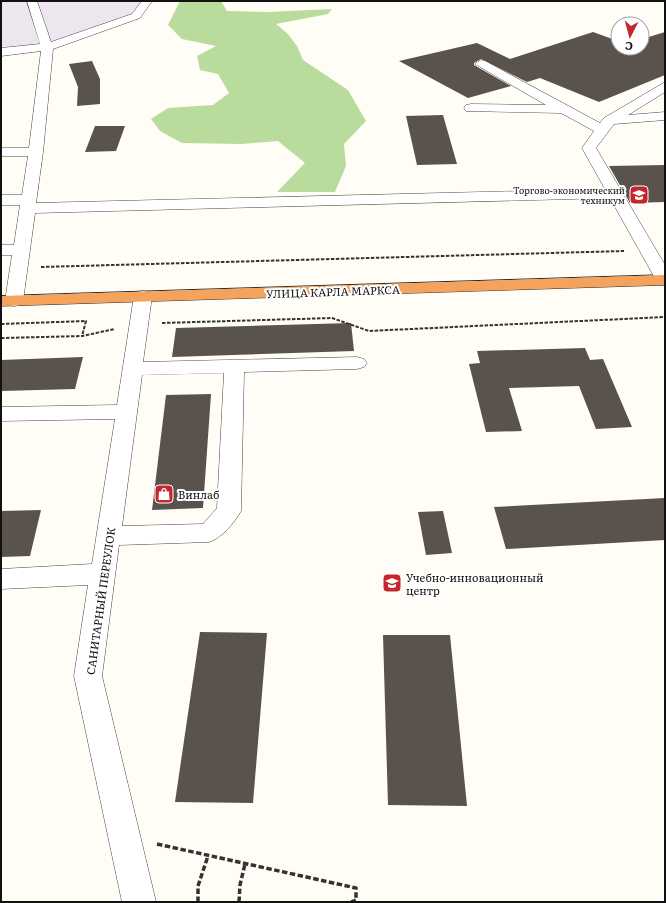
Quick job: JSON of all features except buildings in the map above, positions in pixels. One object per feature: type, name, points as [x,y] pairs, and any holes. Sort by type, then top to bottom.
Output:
[{"type":"highway","name":"УЛИЦА КАРЛА МАРКСА","points":[[7,301],[665,280]]},
{"type":"street","points":[[7,301],[19,268],[36,152],[47,47],[32,1]]},
{"type":"street","points":[[1,52],[47,47],[136,16],[147,1]]},
{"type":"street","points":[[481,64],[564,109],[606,125],[665,116]]},
{"type":"street","points":[[665,86],[606,125],[589,148],[665,280]]},
{"type":"street","points":[[471,108],[564,109]]},
{"type":"street","points":[[1,152],[36,152]]},
{"type":"street","points":[[1,200],[28,204],[615,193]]},
{"type":"street","points":[[1,250],[21,250]]},
{"type":"street","name":"САНИТАРНЫЙ ПЕРЕУЛОК","points":[[139,902],[88,676],[143,296]]},
{"type":"street","points":[[133,369],[357,363]]},
{"type":"street","points":[[108,536],[209,533],[229,511],[234,367]]},
{"type":"street","points":[[1,414],[126,412]]},
{"type":"street","points":[[1,579],[103,574]]},
{"type":"path","points":[[19,268],[624,251]]},
{"type":"path","points":[[1,338],[82,336],[140,324],[332,318],[369,331],[665,317]]},
{"type":"path","points":[[1,324],[86,321],[82,336]]},
{"type":"path","points":[[124,837],[356,888],[356,900],[351,902]]},
{"type":"path","points":[[198,902],[198,886],[208,856]]},
{"type":"path","points":[[239,902],[240,886],[245,864]]},
{"type":"shaded area","points":[[1,1],[142,1],[133,15],[74,37],[38,44],[1,47]]},
{"type":"green space","points":[[180,1],[221,1],[227,11],[268,12],[332,9],[328,14],[276,24],[288,34],[297,46],[303,60],[348,90],[366,121],[344,144],[346,166],[335,192],[277,192],[305,163],[278,141],[242,144],[182,143],[160,131],[151,119],[168,108],[213,105],[229,93],[218,74],[200,70],[197,56],[216,46],[182,39],[168,25]]},
{"type":"place","name":"Торгово-экономический техникум","points":[[639,195]]},
{"type":"place","name":"Винлаб","points":[[164,494]]},
{"type":"place","name":"Учебно-инновационный центр","points":[[392,583]]}]
